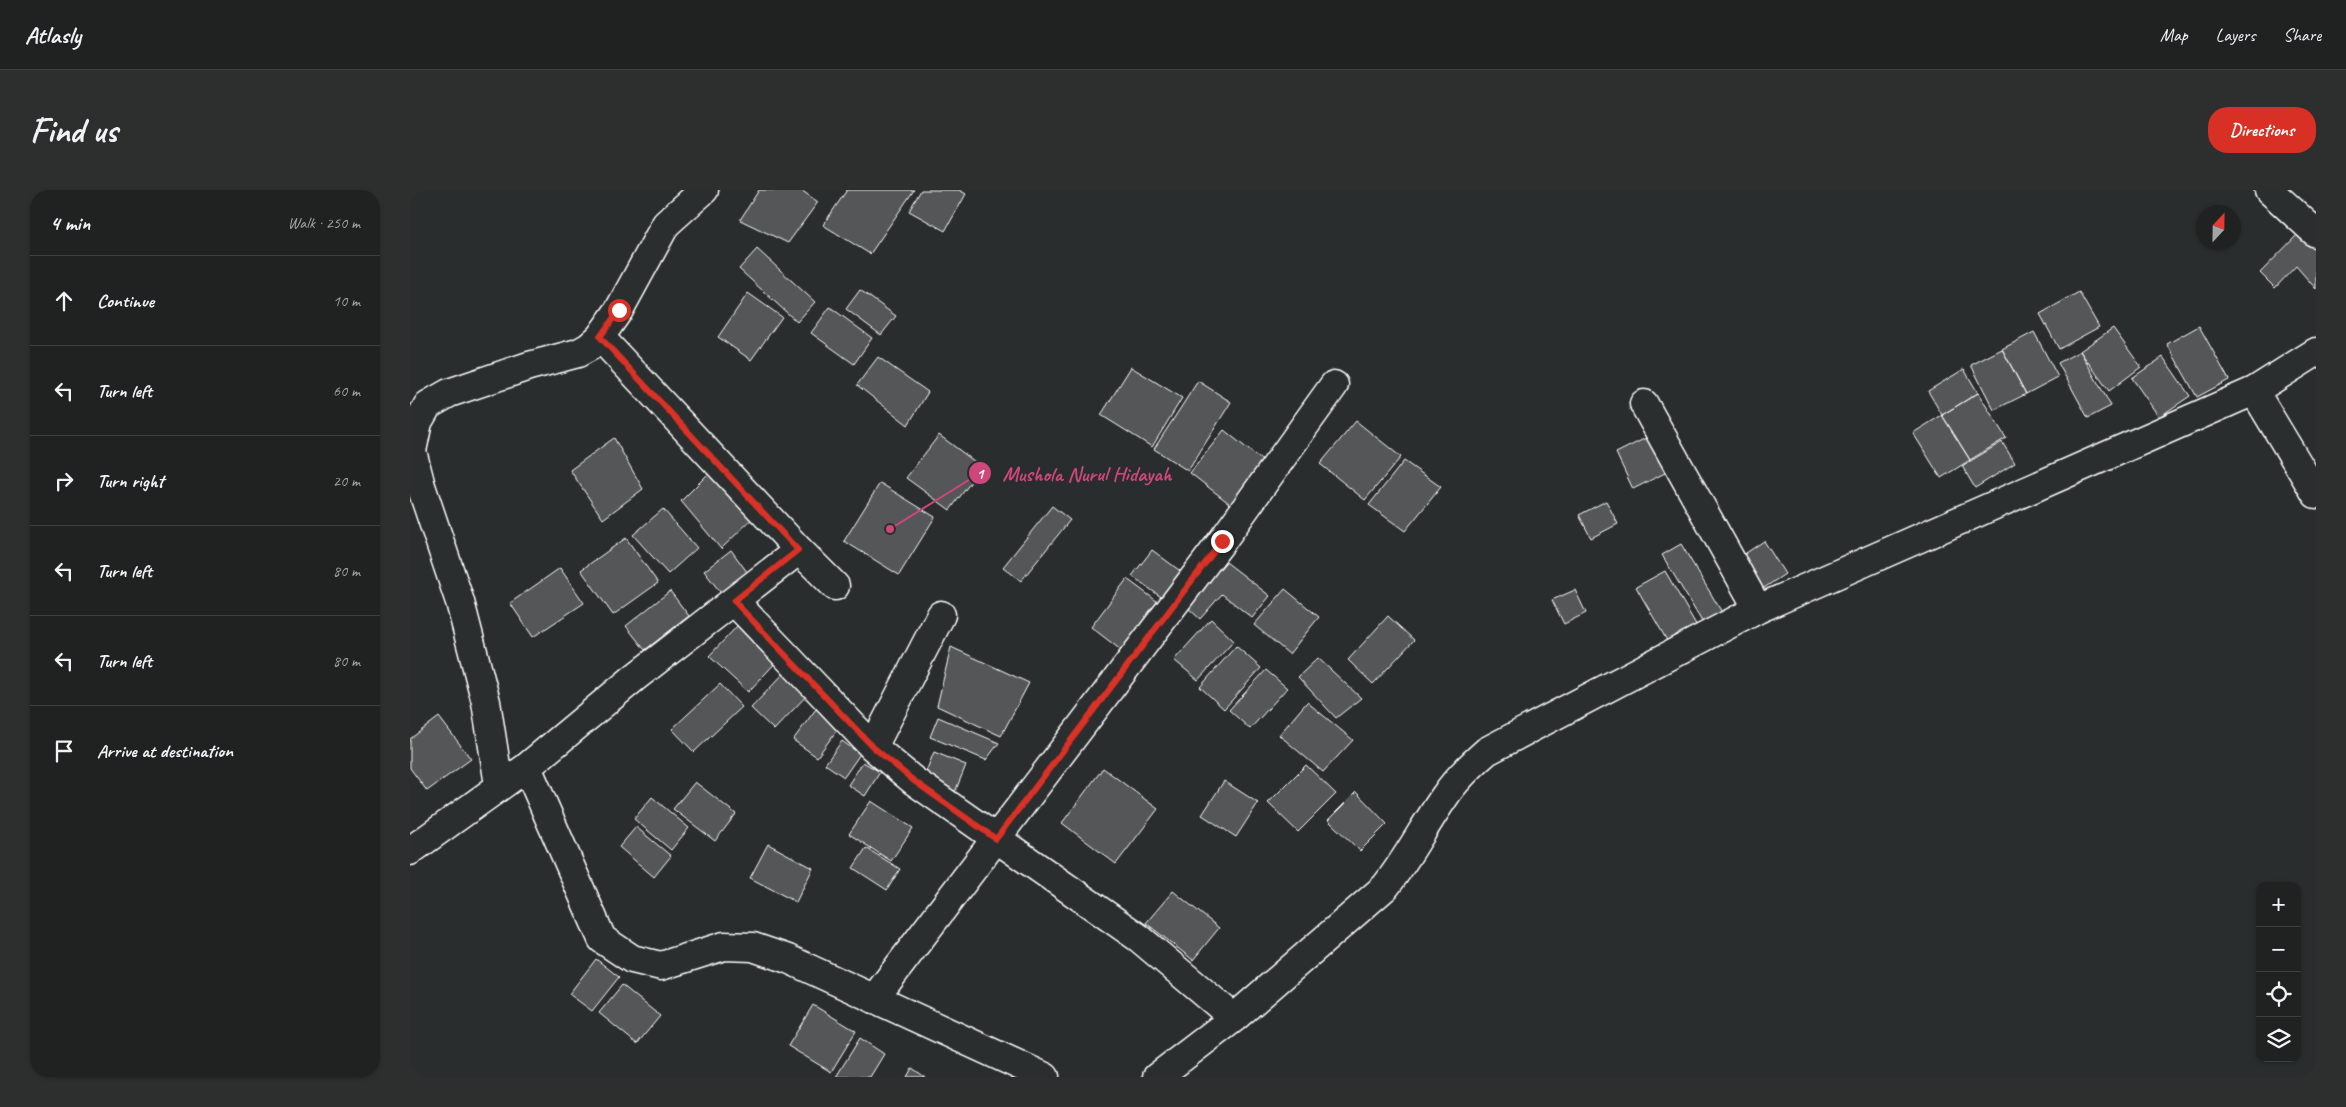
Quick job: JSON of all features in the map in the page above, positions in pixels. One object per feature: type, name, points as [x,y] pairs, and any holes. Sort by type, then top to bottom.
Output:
[{"type":"street","points":[[609,346],[619,310],[666,224],[704,190]]},
{"type":"street","points":[[2269,190],[2316,233]]},
{"type":"street","points":[[609,346],[798,550],[834,586]]},
{"type":"street","points":[[499,785],[486,702],[460,602],[421,486],[412,451],[418,422],[428,405],[449,393],[529,366],[609,346]]},
{"type":"street","points":[[1157,1077],[1234,1018],[1385,887],[1402,867],[1445,796],[1468,768],[1487,751],[1758,610],[2254,391],[2316,352]]},
{"type":"street","points":[[874,999],[1222,541],[1334,385]]},
{"type":"street","points":[[2254,391],[2316,494]]},
{"type":"street","points":[[1644,404],[1758,610]]},
{"type":"street","points":[[410,851],[499,785],[527,767],[634,678],[798,550]]},
{"type":"street","points":[[734,601],[873,747],[914,781],[1139,938],[1234,1018]]},
{"type":"street","points":[[873,747],[941,615]]},
{"type":"street","points":[[527,767],[602,939],[632,959],[661,966],[724,946],[752,947],[788,958],[1045,1077]]},
{"type":"building","points":[[759,190],[801,190],[818,202],[788,243],[740,220]]},
{"type":"building","points":[[847,190],[914,190],[870,254],[823,225]]},
{"type":"building","points":[[921,190],[959,190],[966,194],[945,231],[909,211]]},
{"type":"building","points":[[2299,233],[2316,244],[2316,289],[2296,266],[2275,288],[2260,273]]},
{"type":"building","points":[[757,249],[815,302],[797,322],[739,269]]},
{"type":"building","points":[[860,290],[896,316],[881,335],[846,309]]},
{"type":"building","points":[[2079,292],[2099,327],[2059,349],[2040,314]]},
{"type":"building","points":[[748,293],[782,317],[751,360],[718,337]]},
{"type":"building","points":[[830,307],[872,338],[854,364],[811,333]]},
{"type":"building","points":[[2199,326],[2229,380],[2197,397],[2167,344]]},
{"type":"building","points":[[2113,328],[2141,367],[2109,391],[2080,351]]},
{"type":"building","points":[[2034,332],[2058,377],[2026,394],[2002,349]]},
{"type":"building","points":[[2002,349],[2026,394],[1994,410],[1971,365]]},
{"type":"building","points":[[2080,351],[2111,406],[2088,418],[2058,363]]},
{"type":"building","points":[[878,357],[928,392],[908,425],[857,385]]},
{"type":"building","points":[[2163,357],[2190,396],[2159,417],[2132,378]]},
{"type":"building","points":[[1131,367],[1182,398],[1152,447],[1101,415]]},
{"type":"building","points":[[1964,369],[1978,393],[1942,415],[1928,391]]},
{"type":"building","points":[[1198,381],[1231,402],[1188,471],[1154,449]]},
{"type":"building","points":[[1978,393],[2006,438],[1970,460],[1942,415]]},
{"type":"building","points":[[1942,415],[1970,460],[1941,478],[1913,433]]},
{"type":"building","points":[[1356,421],[1401,457],[1365,500],[1320,464]]},
{"type":"building","points":[[1224,430],[1269,466],[1234,507],[1190,473]]},
{"type":"building","points":[[939,435],[982,467],[950,510],[906,478]]},
{"type":"building","points":[[1652,435],[1669,471],[1633,489],[1616,453]]},
{"type":"building","points":[[614,438],[643,489],[603,519],[570,470]]},
{"type":"building","points":[[2002,442],[2015,463],[1975,488],[1962,466]]},
{"type":"building","points":[[1404,461],[1441,487],[1405,531],[1369,505]]},
{"type":"building","points":[[717,465],[758,513],[721,549],[681,501]]},
{"type":"building","points":[[880,483],[935,517],[899,575],[844,541]]},
{"type":"building","points":[[1606,501],[1618,524],[1591,538],[1579,515]]},
{"type":"building","points":[[1052,506],[1070,520],[1021,581],[1003,567]]},
{"type":"building","points":[[663,509],[697,548],[668,574],[633,535]]},
{"type":"building","points":[[626,538],[658,583],[613,615],[581,570]]},
{"type":"building","points":[[1764,541],[1785,574],[1761,590],[1740,557]]},
{"type":"building","points":[[1681,544],[1723,614],[1704,625],[1662,555]]},
{"type":"building","points":[[731,550],[750,576],[724,597],[704,571]]},
{"type":"building","points":[[1152,550],[1187,576],[1168,602],[1132,576]]},
{"type":"building","points":[[1226,562],[1270,596],[1252,618],[1222,594],[1200,619],[1186,606]]},
{"type":"building","points":[[560,568],[584,603],[533,637],[510,603]]},
{"type":"building","points":[[1665,571],[1698,628],[1669,644],[1636,587]]},
{"type":"building","points":[[1127,579],[1162,605],[1126,654],[1091,627]]},
{"type":"building","points":[[1285,589],[1319,617],[1289,654],[1254,625]]},
{"type":"building","points":[[1575,590],[1586,613],[1564,624],[1552,600]]},
{"type":"building","points":[[670,591],[689,616],[645,650],[626,626]]},
{"type":"building","points":[[1388,616],[1414,640],[1373,684],[1348,660]]},
{"type":"building","points":[[1211,619],[1234,641],[1198,680],[1174,660]]},
{"type":"building","points":[[742,621],[781,657],[748,692],[709,656]]},
{"type":"building","points":[[1236,646],[1261,668],[1224,709],[1200,687]]},
{"type":"building","points":[[951,647],[1029,683],[1001,736],[937,706]]},
{"type":"building","points":[[1318,658],[1361,698],[1336,718],[1298,677]]},
{"type":"building","points":[[1266,670],[1287,688],[1250,729],[1229,710]]},
{"type":"building","points":[[786,671],[809,693],[774,730],[751,708]]},
{"type":"building","points":[[720,684],[742,707],[694,752],[672,729]]},
{"type":"building","points":[[1307,702],[1353,740],[1323,772],[1279,735]]},
{"type":"building","points":[[816,709],[840,726],[817,757],[793,740]]},
{"type":"building","points":[[439,717],[471,759],[427,791],[410,768],[410,739]]},
{"type":"building","points":[[938,717],[999,743],[986,760],[930,737]]},
{"type":"building","points":[[842,741],[860,754],[844,777],[825,764]]},
{"type":"building","points":[[934,752],[966,765],[953,797],[921,784]]},
{"type":"building","points":[[863,762],[880,772],[865,796],[848,785]]},
{"type":"building","points":[[1306,765],[1336,794],[1298,832],[1268,803]]},
{"type":"building","points":[[1103,768],[1158,809],[1116,864],[1062,823]]},
{"type":"building","points":[[1224,781],[1258,803],[1236,837],[1202,815]]},
{"type":"building","points":[[695,782],[736,814],[715,841],[673,809]]},
{"type":"building","points":[[1356,792],[1387,824],[1360,851],[1328,820]]},
{"type":"building","points":[[652,797],[689,828],[671,850],[634,819]]},
{"type":"building","points":[[871,801],[913,828],[891,861],[849,834]]},
{"type":"building","points":[[636,827],[671,856],[654,877],[619,847]]},
{"type":"building","points":[[768,844],[813,868],[796,902],[750,878]]},
{"type":"building","points":[[866,848],[900,869],[887,890],[853,868]]},
{"type":"building","points":[[1173,891],[1219,928],[1193,960],[1146,923]]},
{"type":"building","points":[[596,959],[619,977],[592,1011],[569,994]]},
{"type":"building","points":[[622,985],[660,1016],[637,1044],[599,1013]]},
{"type":"building","points":[[813,1005],[856,1031],[831,1072],[788,1046]]},
{"type":"building","points":[[860,1038],[884,1054],[870,1077],[836,1077]]},
{"type":"building","points":[[912,1068],[925,1077],[907,1077]]},
{"type":"place","name":"Mushola Nurul Hidayah","points":[[890,529]]},
{"type":"route","points":[[619,310],[600,337],[798,550],[734,601],[873,747],[914,781],[996,839],[1222,541]]}]
